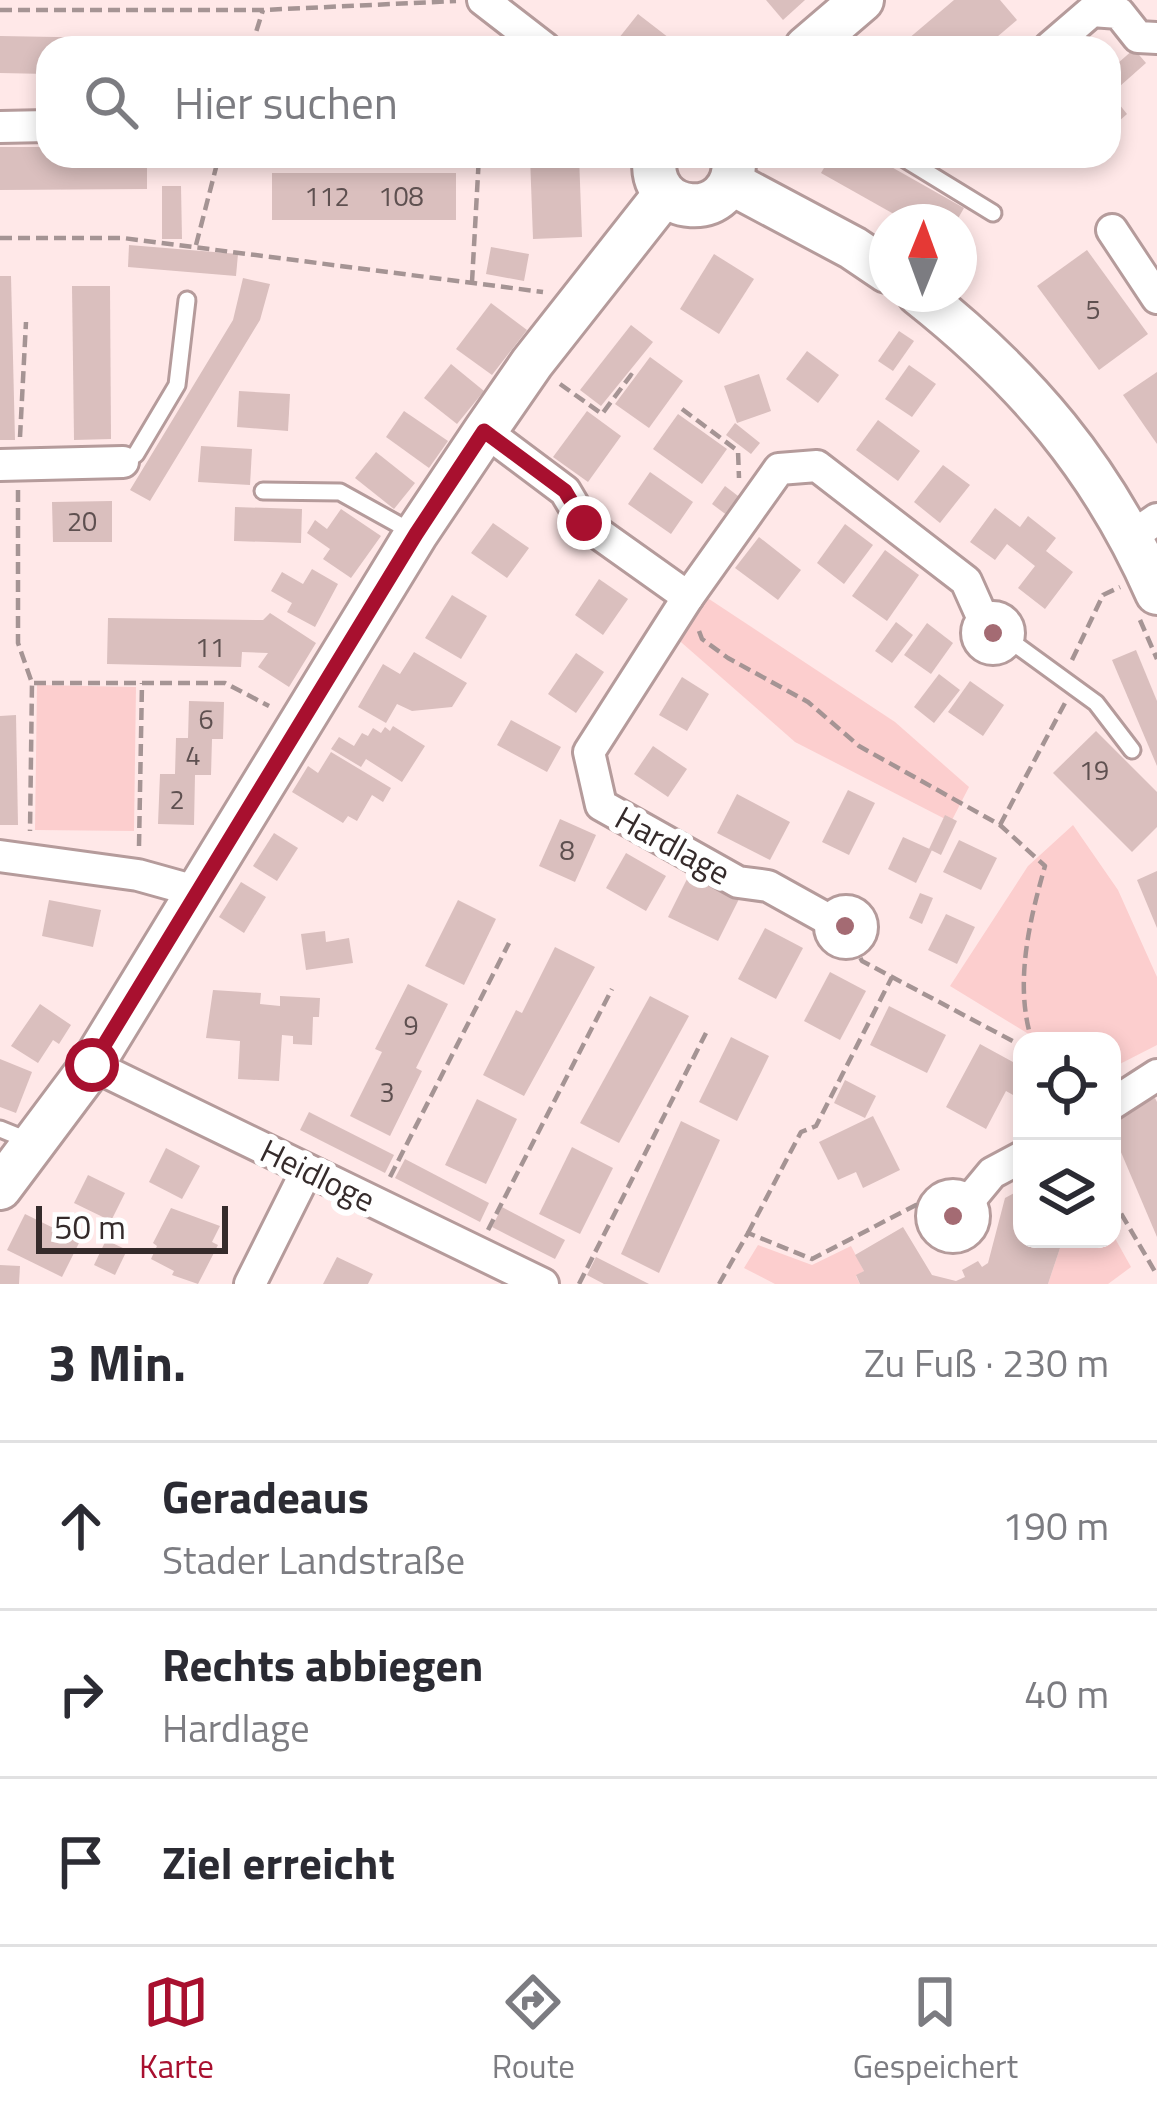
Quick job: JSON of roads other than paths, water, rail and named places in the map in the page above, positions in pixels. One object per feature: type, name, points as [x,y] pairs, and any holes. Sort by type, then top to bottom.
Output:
[{"type":"street","points":[[483,0],[530,36]]},
{"type":"street","points":[[820,36],[862,0]]},
{"type":"street","points":[[1062,36],[1092,11],[1119,13],[1138,38],[1157,38]]},
{"type":"street","points":[[0,127],[36,126]]},
{"type":"street","points":[[0,1188],[17,1136],[92,1065],[416,534],[484,431],[583,297],[660,175],[676,202],[702,205],[715,201],[732,170],[869,259]]},
{"type":"street","points":[[1112,230],[1157,298]]},
{"type":"street","points":[[940,312],[1012,374],[1078,451],[1135,542],[1145,598]]},
{"type":"street","points":[[484,431],[565,491],[584,523],[688,597]]},
{"type":"street","points":[[9,465],[123,462]]},
{"type":"street","name":"Hardlage","points":[[842,931],[768,886],[739,882],[601,806],[589,752],[688,597],[779,469],[817,466],[966,580],[983,620],[995,616],[1003,620],[1010,631],[1008,639]]},
{"type":"street","points":[[15,858],[138,874],[199,892]]},
{"type":"street","name":"Heidloge","points":[[92,1065],[543,1284]]},
{"type":"street","points":[[1121,1098],[1157,1075]]},
{"type":"street","points":[[936,1205],[934,1226],[946,1236],[957,1237],[973,1222],[968,1202],[992,1173],[1013,1161]]},
{"type":"street","points":[[250,1284],[308,1170]]},
{"type":"lane","points":[[920,168],[993,213]]},
{"type":"lane","points":[[123,462],[136,454],[177,385],[187,300]]},
{"type":"lane","points":[[263,491],[340,492],[416,534]]},
{"type":"lane","name":"Hardlage","points":[[1008,639],[1096,704],[1132,749]]}]
